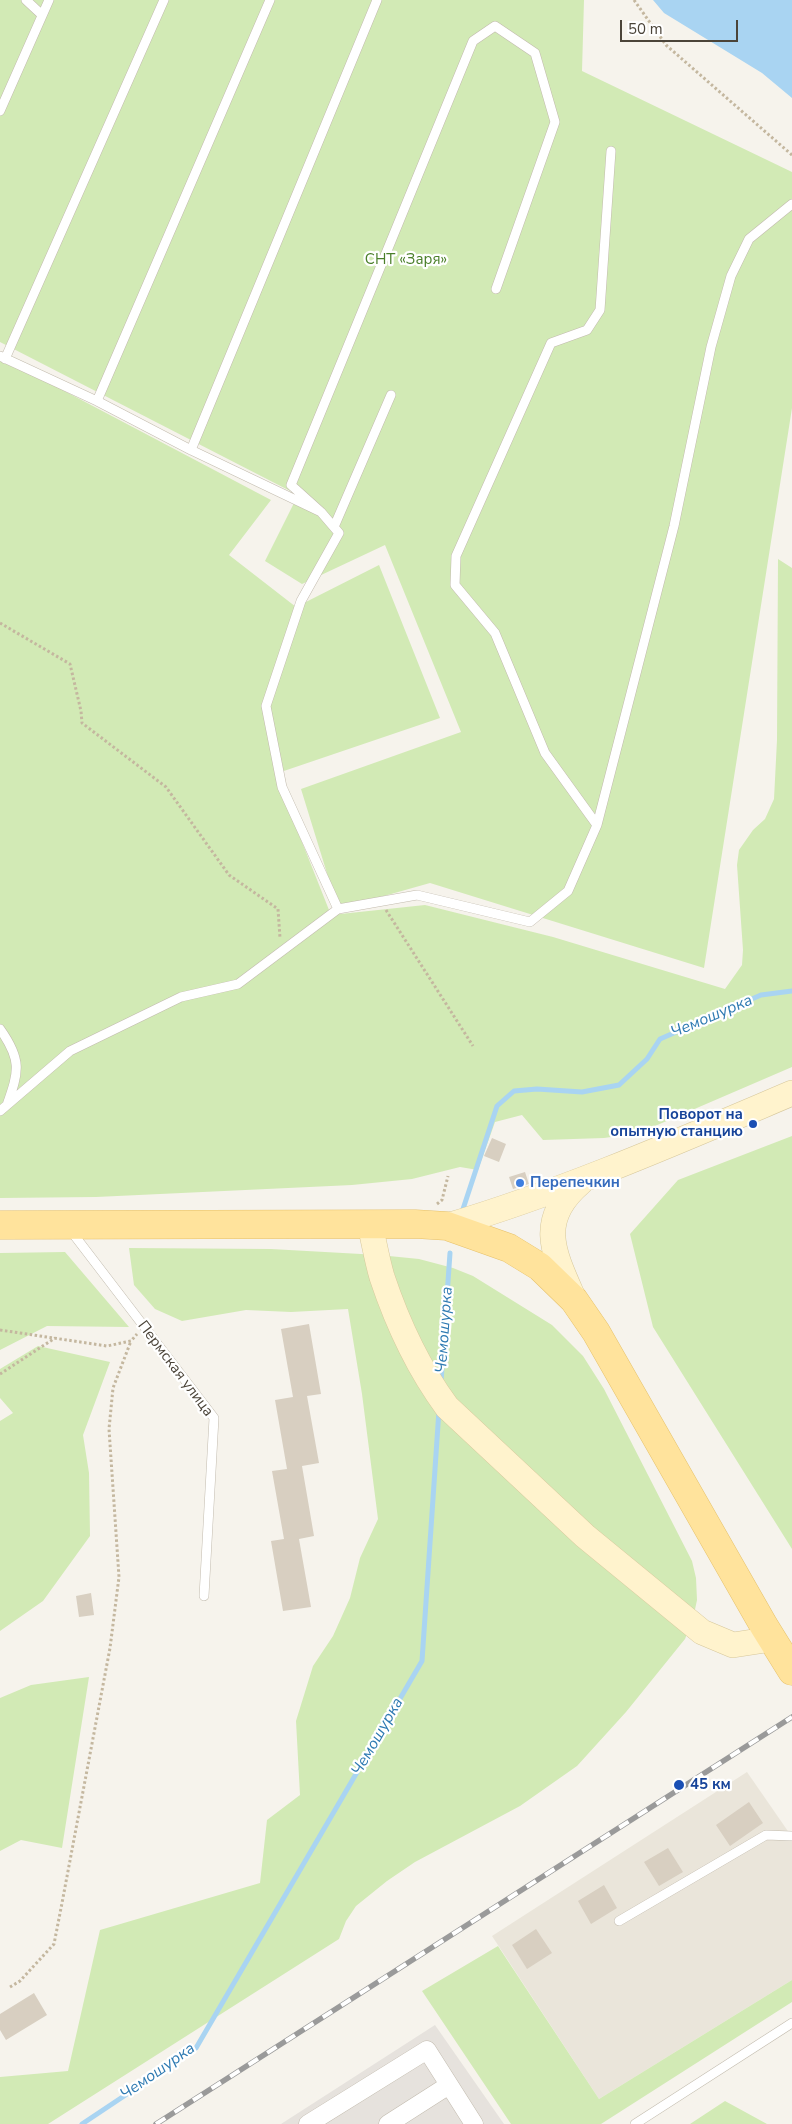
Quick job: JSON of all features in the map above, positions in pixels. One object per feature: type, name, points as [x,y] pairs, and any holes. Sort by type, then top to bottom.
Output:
[{"type":"main road","points":[[0,1225],[370,1225],[503,1210],[583,1180],[792,1092]]},
{"type":"main road","points":[[583,1180],[566,1194],[557,1208],[553,1226],[554,1245],[559,1266],[574,1300],[596,1332],[792,1671]]},
{"type":"main road","points":[[441,1216],[509,1248],[540,1267],[574,1300]]},
{"type":"main road","points":[[370,1225],[382,1276],[400,1322],[432,1387],[447,1407],[585,1536],[702,1632],[733,1644],[772,1639]]},
{"type":"street","points":[[308,2124],[426,2050],[471,2123]]},
{"type":"street","points":[[388,2124],[449,2085]]},
{"type":"lane","points":[[26,0],[41,14]]},
{"type":"lane","points":[[0,111],[41,14],[49,0]]},
{"type":"lane","points":[[164,0],[3,357],[98,401],[191,450],[321,512]]},
{"type":"lane","points":[[98,401],[270,0]]},
{"type":"lane","points":[[191,450],[377,0]]},
{"type":"lane","points":[[338,909],[282,787],[266,706],[301,601],[339,533],[321,512],[291,485],[473,41],[495,26],[534,53],[555,122],[496,289]]},
{"type":"lane","points":[[598,825],[545,753],[495,633],[456,585],[456,556],[551,343],[587,330],[600,310],[611,151]]},
{"type":"lane","points":[[3,1109],[70,1051],[181,997],[238,984],[338,909],[417,895],[530,922],[568,891],[598,825],[674,526],[711,347],[731,276],[749,239],[792,204]]},
{"type":"lane","points":[[334,526],[391,395]]},
{"type":"lane","points":[[0,1030],[14,1048],[17,1076],[3,1109]]},
{"type":"lane","name":"Пермская улица","points":[[67,1224],[214,1418],[204,1596]]},
{"type":"lane","points":[[619,1921],[766,1835],[792,1836]]},
{"type":"lane","points":[[634,2124],[792,2023]]},
{"type":"path","points":[[634,0],[666,45],[792,155]]},
{"type":"path","points":[[0,623],[70,664],[82,723],[166,787],[229,875],[278,909],[281,952]]},
{"type":"path","points":[[381,901],[393,923],[472,1046]]},
{"type":"path","points":[[441,1216],[442,1200],[448,1176]]},
{"type":"path","points":[[10,1987],[20,1981],[54,1944],[111,1640],[119,1577],[110,1429],[113,1388],[131,1341],[144,1326]]},
{"type":"path","points":[[0,1330],[107,1346],[131,1341]]},
{"type":"path","points":[[0,1374],[55,1338]]},
{"type":"shaded area","points":[[747,1772],[792,1837],[792,1980],[599,2099],[492,1936]]},
{"type":"shaded area","points":[[435,2025],[504,2124],[281,2124]]},
{"type":"green space","name":"СНТ «Заря»","points":[[0,0],[584,0],[582,71],[792,172],[792,408],[704,968],[430,883],[338,909],[301,789],[461,732],[385,545],[302,584],[265,561],[298,495],[0,342]]},
{"type":"green space","points":[[0,357],[271,500],[229,555],[296,607],[379,565],[440,718],[275,774],[331,915],[425,905],[553,937],[725,989],[742,965],[743,950],[737,865],[739,850],[753,830],[765,819],[774,799],[777,740],[778,559],[792,568],[792,1067],[655,1126],[625,1135],[604,1138],[543,1140],[522,1115],[495,1122],[478,1170],[460,1167],[412,1179],[352,1185],[96,1197],[0,1198]]},
{"type":"green space","points":[[792,1136],[792,1549],[653,1327],[630,1234],[678,1180]]},
{"type":"green space","points":[[129,1248],[271,1249],[379,1255],[419,1259],[453,1268],[473,1276],[552,1325],[583,1356],[604,1389],[692,1561],[696,1578],[697,1600],[693,1619],[685,1639],[626,1712],[577,1766],[520,1806],[415,1862],[387,1881],[356,1906],[346,1921],[339,1939],[48,2124],[0,2124],[0,2077],[68,2071],[100,1930],[260,1883],[267,1820],[300,1795],[296,1721],[313,1666],[333,1636],[350,1598],[360,1558],[378,1519],[362,1394],[348,1309],[291,1312],[246,1310],[182,1321],[155,1309],[134,1285]]},
{"type":"green space","points":[[65,1252],[129,1327],[47,1326],[0,1350],[0,1253]]},
{"type":"green space","points":[[38,1346],[110,1362],[83,1435],[89,1473],[90,1536],[43,1601],[0,1631],[0,1421],[13,1413],[0,1398],[0,1369]]},
{"type":"green space","points":[[89,1677],[62,1848],[21,1840],[0,1851],[0,1698],[31,1685]]},
{"type":"green space","points":[[498,1946],[599,2099],[792,1980],[792,2002],[601,2124],[511,2124],[422,1991]]},
{"type":"green space","points":[[725,2101],[767,2124],[690,2124]]},
{"type":"water","points":[[653,0],[792,0],[792,98],[762,73],[664,13]]},
{"type":"building","points":[[492,1138],[506,1144],[499,1162],[484,1156]]},
{"type":"building","name":"Перепечкин","points":[[525,1172],[529,1184],[513,1189],[509,1177]]},
{"type":"building","points":[[309,1324],[321,1394],[307,1396],[319,1463],[302,1466],[314,1536],[299,1539],[311,1607],[283,1611],[271,1541],[284,1539],[272,1471],[287,1469],[275,1400],[293,1397],[281,1329]]},
{"type":"building","points":[[91,1593],[94,1615],[79,1617],[76,1596]]},
{"type":"building","points":[[749,1802],[763,1823],[730,1846],[716,1825]]},
{"type":"building","points":[[668,1848],[683,1872],[659,1886],[644,1862]]},
{"type":"building","points":[[604,1885],[617,1908],[591,1924],[578,1901]]},
{"type":"building","points":[[536,1929],[552,1953],[527,1969],[512,1945]]},
{"type":"building","points":[[34,1993],[47,2015],[6,2040],[0,2030],[0,2014]]},
{"type":"waterway","name":"Чемошурка","points":[[463,1209],[497,1106],[514,1091],[537,1089],[582,1092],[619,1085],[647,1059],[660,1039],[761,995],[792,991]]},
{"type":"waterway","name":"Чемошурка","points":[[441,1382],[450,1253]]},
{"type":"waterway","name":"Чемошурка","points":[[82,2124],[196,2048],[422,1661],[439,1410]]},
{"type":"railway","points":[[156,2124],[792,1717]]},
{"type":"place","name":"Поворот на опытную станцию","points":[[753,1124]]},
{"type":"place","name":"Перепечкин","points":[[520,1183]]},
{"type":"place","name":"45 км","points":[[679,1785]]}]
